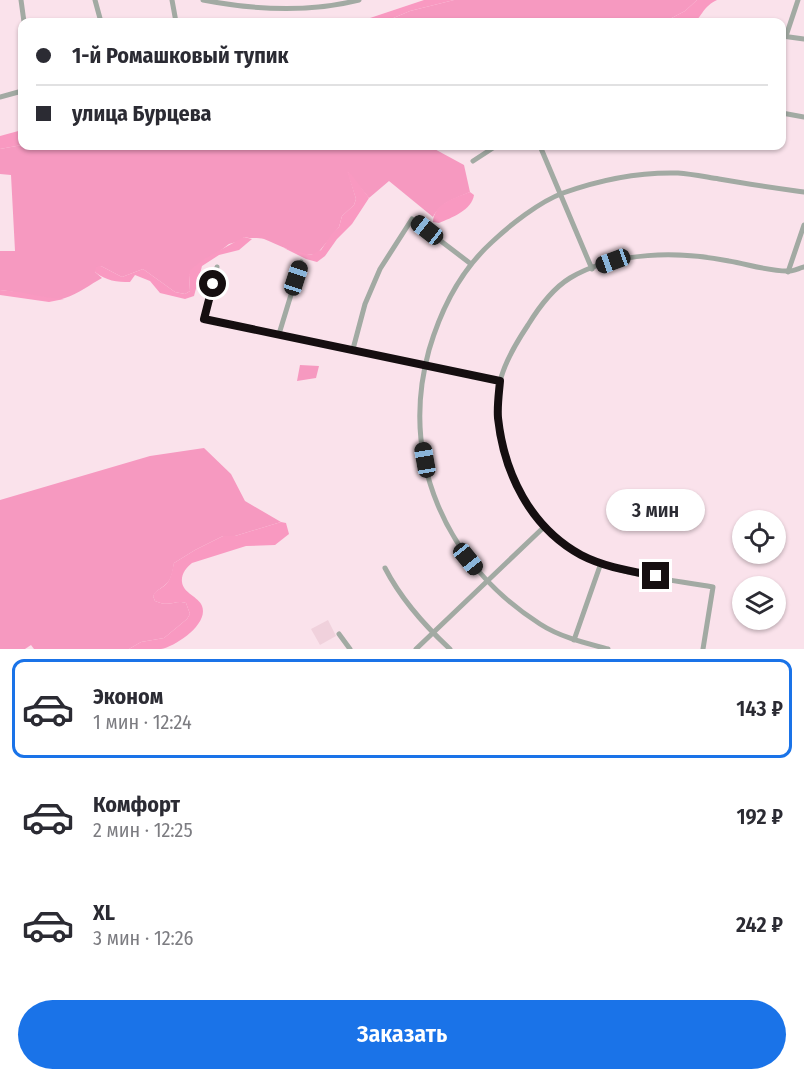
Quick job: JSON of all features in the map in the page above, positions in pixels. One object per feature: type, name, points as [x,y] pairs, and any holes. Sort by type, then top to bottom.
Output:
[{"type":"street","points":[[21,0],[23,18]]},
{"type":"street","points":[[95,0],[100,18]]},
{"type":"street","points":[[172,0],[175,18]]},
{"type":"street","points":[[203,0],[257,8],[330,8],[360,0]]},
{"type":"street","points":[[257,8],[258,0]]},
{"type":"street","points":[[786,31],[798,0]]},
{"type":"street","points":[[786,36],[804,39]]},
{"type":"street","points":[[0,97],[18,92]]},
{"type":"street","points":[[786,114],[804,117]]},
{"type":"street","points":[[473,161],[490,150]]},
{"type":"street","points":[[542,150],[592,269]]},
{"type":"street","points":[[608,649],[577,641],[541,625],[486,582],[446,525],[430,486],[421,437],[421,395],[435,330],[446,304],[471,264],[513,223],[561,194],[620,177],[679,173],[804,192]]},
{"type":"street","points":[[353,349],[365,304],[380,269],[412,219],[471,264]]},
{"type":"street","points":[[788,272],[804,225]]},
{"type":"street","points":[[703,649],[713,587],[617,569],[601,562],[572,549],[544,526],[527,505],[514,482],[502,444],[498,415],[500,381],[518,340],[541,303],[569,278],[613,261],[655,254],[698,255],[788,272],[804,267]]},
{"type":"street","points":[[279,334],[301,262]]},
{"type":"street","points":[[217,267],[204,319],[500,381]]},
{"type":"street","points":[[416,649],[544,526]]},
{"type":"street","points":[[578,649],[577,641],[601,562]]},
{"type":"street","points":[[385,568],[398,593],[432,633],[450,649]]},
{"type":"street","points":[[339,634],[350,649]]},
{"type":"shaded area","points":[[424,0],[454,0],[410,11],[393,18],[370,18]]},
{"type":"shaded area","points":[[454,0],[697,0],[685,11],[672,18],[393,18],[410,11]]},
{"type":"shaded area","points":[[697,0],[717,0],[706,8],[698,18],[672,18],[685,11]]},
{"type":"shaded area","points":[[18,131],[18,146],[0,149],[0,136]]},
{"type":"shaded area","points":[[18,146],[18,150],[436,150],[464,165],[470,192],[444,204],[433,217],[389,181],[369,198],[348,172],[356,199],[354,205],[342,216],[339,227],[317,254],[304,254],[264,239],[244,237],[240,241],[229,244],[189,275],[190,291],[185,294],[175,292],[143,269],[122,277],[101,266],[95,272],[102,278],[70,296],[51,299],[0,290],[0,251],[15,251],[11,175],[0,174],[0,149]]},
{"type":"shaded area","points":[[347,171],[369,198],[352,224],[325,256],[317,262],[284,248],[311,255],[321,250],[339,227],[342,216],[354,205],[356,199]]},
{"type":"shaded area","points":[[470,192],[474,195],[465,209],[439,223],[433,222],[441,206]]},
{"type":"shaded area","points":[[244,237],[252,239],[239,250],[219,255],[202,266],[194,296],[185,299],[160,293],[150,281],[135,275],[130,282],[121,282],[107,279],[95,272],[96,267],[101,266],[122,277],[143,269],[175,292],[185,294],[190,291],[190,270],[204,259]]},
{"type":"shaded area","points":[[0,290],[64,299],[49,302],[0,295]]},
{"type":"shaded area","points":[[300,365],[319,366],[316,378],[297,381]]},
{"type":"shaded area","points":[[204,448],[231,474],[245,501],[281,522],[235,536],[223,536],[174,563],[169,580],[153,596],[155,601],[160,603],[186,603],[190,614],[187,619],[164,638],[141,642],[129,649],[34,649],[31,645],[25,649],[0,649],[0,500],[150,456]]},
{"type":"shaded area","points":[[281,522],[286,523],[289,534],[275,545],[246,546],[192,563],[186,569],[182,576],[183,586],[200,603],[203,613],[201,620],[190,633],[175,644],[161,649],[129,649],[141,642],[164,638],[190,614],[186,603],[160,603],[155,601],[153,596],[168,581],[174,563],[223,536],[235,536]]},
{"type":"shaded area","points":[[328,620],[336,636],[320,645],[311,629]]},
{"type":"route","points":[[213,284],[204,319],[500,381],[498,415],[502,444],[514,482],[527,505],[544,526],[563,543],[582,555],[617,569],[656,576]]}]
